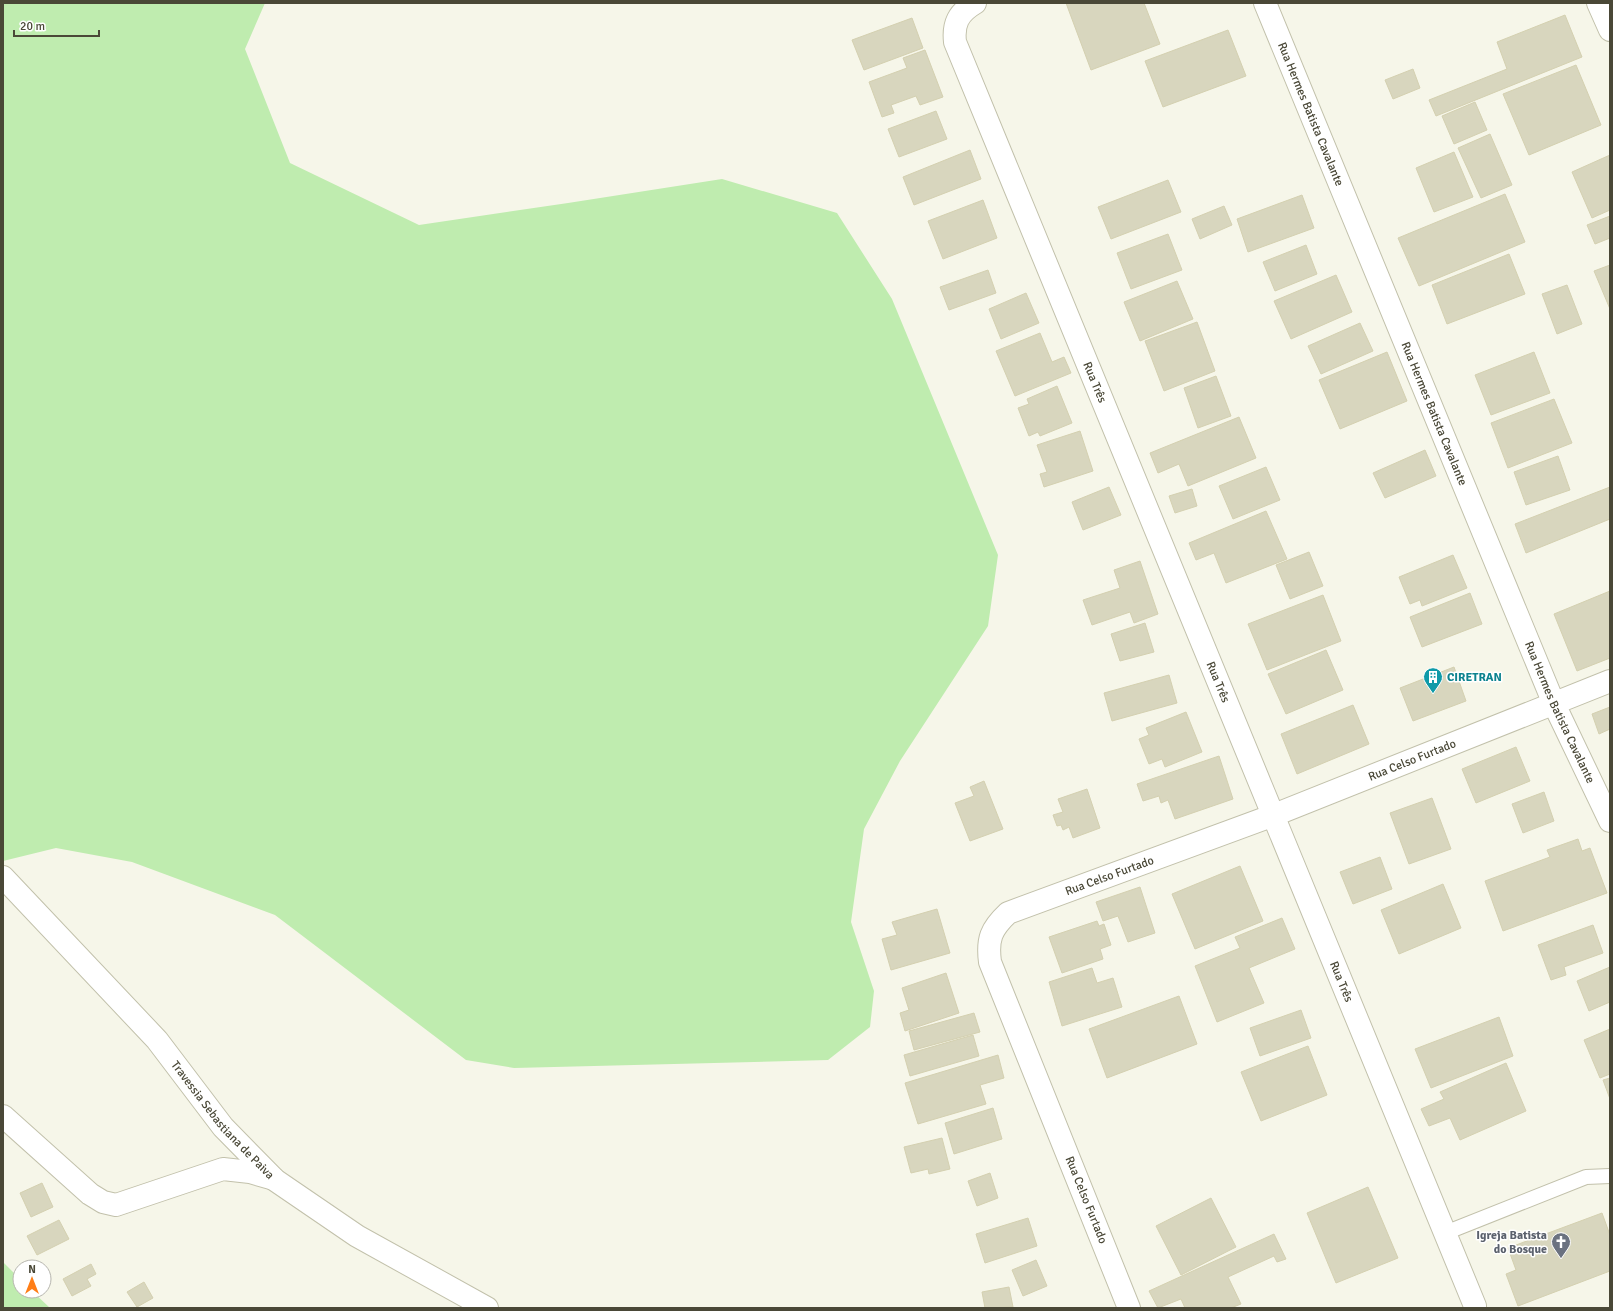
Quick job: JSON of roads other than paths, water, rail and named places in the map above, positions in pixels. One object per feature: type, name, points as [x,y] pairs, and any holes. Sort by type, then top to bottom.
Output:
[{"type":"street","name":"Rua Três","points":[[975,3],[957,18],[954,30],[955,42],[961,58],[1475,1306]]},
{"type":"street","name":"Rua Hermes Batista Cavalante","points":[[1265,3],[1554,704],[1610,821]]},
{"type":"street","points":[[1598,3],[1610,30]]},
{"type":"street","name":"Rua Celso Furtado","points":[[1129,1308],[990,962],[988,946],[992,932],[1008,913],[1274,815],[1610,681]]},
{"type":"street","name":"Travessia Sebastiana de Paiva","points":[[3,877],[157,1040],[223,1127],[276,1180],[357,1236],[487,1308]]},
{"type":"street","points":[[3,1116],[90,1194],[103,1202],[116,1205],[223,1169],[250,1172],[276,1180]]},
{"type":"lane","points":[[1445,1233],[1586,1178],[1610,1176]]},
{"type":"place","name":"CIRETRAN","points":[[1433,694]]},
{"type":"place","name":"Igreja Batista do Bosque","points":[[1561,1259]]}]
